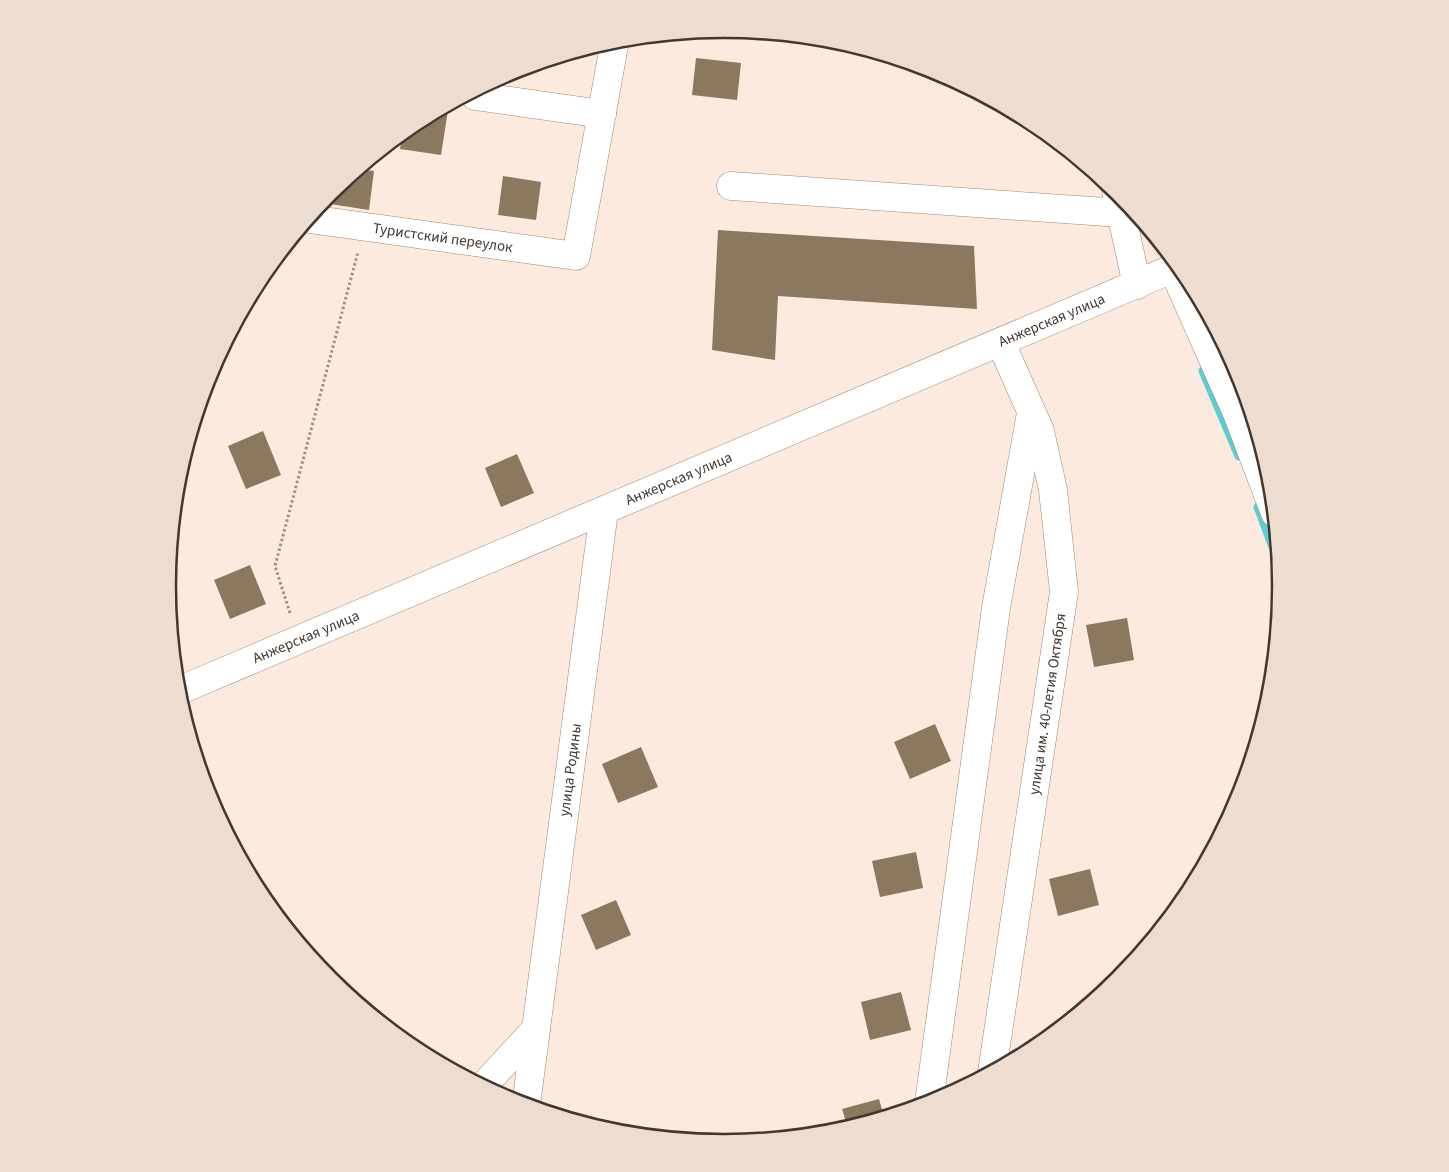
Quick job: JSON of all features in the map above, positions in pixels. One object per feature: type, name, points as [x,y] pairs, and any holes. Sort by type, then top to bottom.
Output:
[{"type":"street","points":[[478,96],[602,114],[613,49]]},
{"type":"street","name":"Туристский переулок","points":[[317,219],[576,256],[602,114]]},
{"type":"street","points":[[731,186],[1116,202]]},
{"type":"street","points":[[1120,206],[1137,285]]},
{"type":"street","name":"Анжерская улица","points":[[186,688],[1173,269]]},
{"type":"street","points":[[1182,283],[1237,413],[1263,482]]},
{"type":"street","name":"улица им. 40-летия Октября","points":[[993,1064],[1064,592],[1054,490],[1040,431],[1002,343]]},
{"type":"street","points":[[930,1094],[996,608],[1031,412]]},
{"type":"street","name":"улица Родины","points":[[527,1097],[604,511]]},
{"type":"street","points":[[488,1081],[536,1029]]},
{"type":"path","points":[[298,640],[275,566],[364,226]]},
{"type":"building","points":[[696,58],[741,63],[737,100],[692,95]]},
{"type":"building","points":[[448,113],[441,155],[400,149],[401,144]]},
{"type":"building","points":[[368,170],[374,171],[369,210],[331,204]]},
{"type":"building","points":[[503,176],[541,182],[536,220],[498,215]]},
{"type":"building","points":[[718,230],[974,246],[977,309],[778,296],[775,360],[712,350]]},
{"type":"building","points":[[263,431],[281,475],[246,489],[228,446]]},
{"type":"building","points":[[517,454],[534,493],[501,507],[485,468]]},
{"type":"building","points":[[250,565],[266,604],[230,619],[214,580]]},
{"type":"building","points":[[1127,618],[1134,660],[1094,667],[1086,625]]},
{"type":"building","points":[[935,724],[951,761],[910,779],[894,742]]},
{"type":"building","points":[[641,747],[658,787],[618,803],[602,764]]},
{"type":"building","points":[[916,852],[923,888],[880,897],[872,861]]},
{"type":"building","points":[[1090,869],[1099,905],[1058,916],[1049,879]]},
{"type":"building","points":[[616,900],[631,935],[596,950],[581,915]]},
{"type":"building","points":[[901,992],[911,1030],[870,1040],[861,1002]]},
{"type":"building","points":[[879,1099],[882,1111],[846,1121],[842,1109]]},
{"type":"waterway","points":[[1203,371],[1239,456]]},
{"type":"waterway","points":[[1258,507],[1271,542]]}]
